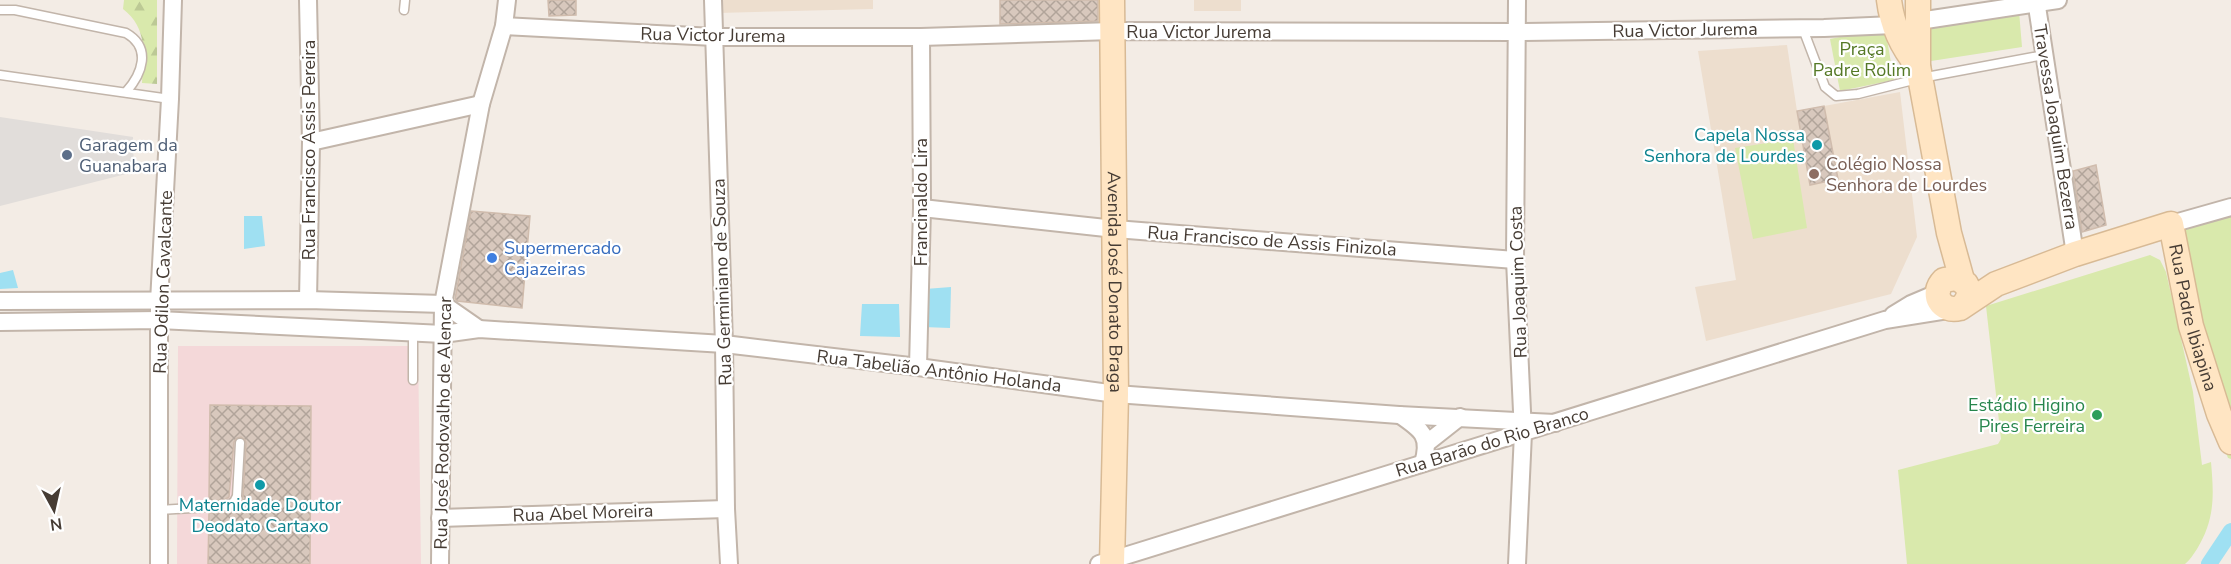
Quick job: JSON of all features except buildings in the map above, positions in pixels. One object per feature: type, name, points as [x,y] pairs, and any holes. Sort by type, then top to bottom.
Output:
[{"type":"main road","name":"Avenida José Donato Braga","points":[[1108,562],[1116,394],[1112,0]]},
{"type":"main road","points":[[1889,0],[1894,25],[1906,52],[1920,72]]},
{"type":"main road","points":[[1918,10],[1920,72],[1949,232],[1969,294],[1965,304],[1958,308],[1944,307],[1938,298],[1937,291],[1949,232]]},
{"type":"main road","points":[[1958,308],[1996,284],[2075,254],[2171,224]]},
{"type":"main road","name":"Rua Padre Ibiapina","points":[[2171,224],[2191,326],[2219,414],[2231,442]]},
{"type":"main road","points":[[1937,291],[1944,280],[1949,278],[1964,282],[1996,284]]},
{"type":"street","name":"Rua Odilon Cavalcante","points":[[159,564],[159,302],[173,0]]},
{"type":"street","name":"Rua Francisco Assis Pereira","points":[[308,0],[311,142],[308,300]]},
{"type":"street","name":"Rua José Rodovalho de Alencar","points":[[440,564],[443,304],[481,105],[504,26],[507,0]]},
{"type":"street","name":"Rua Germiniano de Souza","points":[[713,0],[729,564]]},
{"type":"street","name":"Rua Joaquim Costa","points":[[1516,564],[1523,427],[1515,260],[1517,0]]},
{"type":"street","points":[[1918,10],[2058,0]]},
{"type":"street","name":"Travessa Joaquim Bezerra","points":[[2036,2],[2075,254]]},
{"type":"street","name":"Rua Victor Jurema","points":[[504,26],[714,37],[921,37],[1113,32],[1803,29],[1894,25]]},
{"type":"street","name":"Francinaldo Lira","points":[[918,367],[922,208],[921,37]]},
{"type":"street","points":[[311,142],[481,105]]},
{"type":"street","points":[[2171,224],[2231,207]]},
{"type":"street","name":"Rua Francisco de Assis Finizola","points":[[922,208],[1115,229],[1515,260]]},
{"type":"street","name":"Rua Barāo do Rio Branco","points":[[1885,320],[1937,291]]},
{"type":"street","points":[[267,300],[268,325]]},
{"type":"street","points":[[0,301],[308,300],[443,304],[479,329]]},
{"type":"street","name":"Rua Barāo do Rio Branco","points":[[1108,562],[1423,463],[1523,427],[1555,423],[1885,320],[1958,308]]},
{"type":"street","name":"Rua Tabelião Antônio Holanda","points":[[0,322],[159,320],[443,334],[479,329],[724,344],[1116,394],[1399,415],[1460,417],[1523,427]]},
{"type":"street","points":[[1399,415],[1416,426],[1424,436],[1427,443],[1423,463]]},
{"type":"street","points":[[1427,443],[1460,417]]},
{"type":"street","name":"Rua Abel Moreira","points":[[440,518],[726,509]]},
{"type":"lane","points":[[404,10],[405,0]]},
{"type":"lane","points":[[0,10],[15,10],[126,33],[139,47],[142,58],[137,80],[126,92]]},
{"type":"lane","points":[[1803,29],[1825,87],[1836,96],[1858,94],[1920,72],[2044,55]]},
{"type":"lane","points":[[0,75],[170,99]]},
{"type":"lane","points":[[413,332],[413,380]]},
{"type":"lane","points":[[159,510],[226,506],[234,502],[237,496],[240,443]]},
{"type":"shaded area","points":[[717,0],[873,0],[873,9],[718,13]]},
{"type":"shaded area","points":[[1194,0],[1241,0],[1241,11],[1194,11]]},
{"type":"shaded area","name":"Colégio Nossa Senhora de Lourdes","points":[[1787,45],[1797,111],[1900,92],[1917,237],[1891,294],[1706,341],[1695,287],[1736,280],[1698,51]]},
{"type":"shaded area","name":"Garagem da Guanabara","points":[[0,117],[133,137],[134,172],[0,206]]},
{"type":"shaded area","points":[[178,346],[418,346],[421,564],[177,564]]},
{"type":"green space","points":[[124,0],[157,0],[157,84],[142,83],[141,33],[131,16],[123,9]]},
{"type":"green space","points":[[2019,11],[2022,47],[1931,61],[1925,22]]},
{"type":"green space","name":"Praça Padre Rolim","points":[[1885,28],[1894,80],[1840,91],[1830,39]]},
{"type":"green space","points":[[1793,139],[1807,228],[1753,239],[1735,148]]},
{"type":"green space","points":[[2231,207],[2231,459],[2228,458],[2213,420],[2171,224]]},
{"type":"green space","name":"Estádio Higino Pires Ferreira","points":[[2150,255],[2160,260],[2166,272],[2193,392],[2202,465],[2211,462],[2213,497],[2210,517],[2203,538],[2190,559],[2185,564],[1907,564],[1898,470],[1998,444],[2001,439],[1986,306]]},
{"type":"water","points":[[244,216],[262,216],[265,246],[244,249]]},
{"type":"water","points":[[13,270],[18,288],[0,289],[0,273]]},
{"type":"water","points":[[951,287],[950,328],[923,327],[925,289]]},
{"type":"water","points":[[862,304],[899,304],[900,337],[860,336]]},
{"type":"waterway","points":[[2209,564],[2231,531]]},
{"type":"place","name":"Capela Nossa Senhora de Lourdes","points":[[1817,145]]},
{"type":"place","name":"Garagem da Guanabara","points":[[67,155]]},
{"type":"place","name":"Colégio Nossa Senhora de Lourdes","points":[[1814,174]]},
{"type":"place","name":"Supermercado Cajazeiras","points":[[492,258]]},
{"type":"place","name":"Estádio Higino Pires Ferreira","points":[[2097,415]]},
{"type":"place","name":"Maternidade Doutor Deodato Cartaxo","points":[[260,485]]}]
